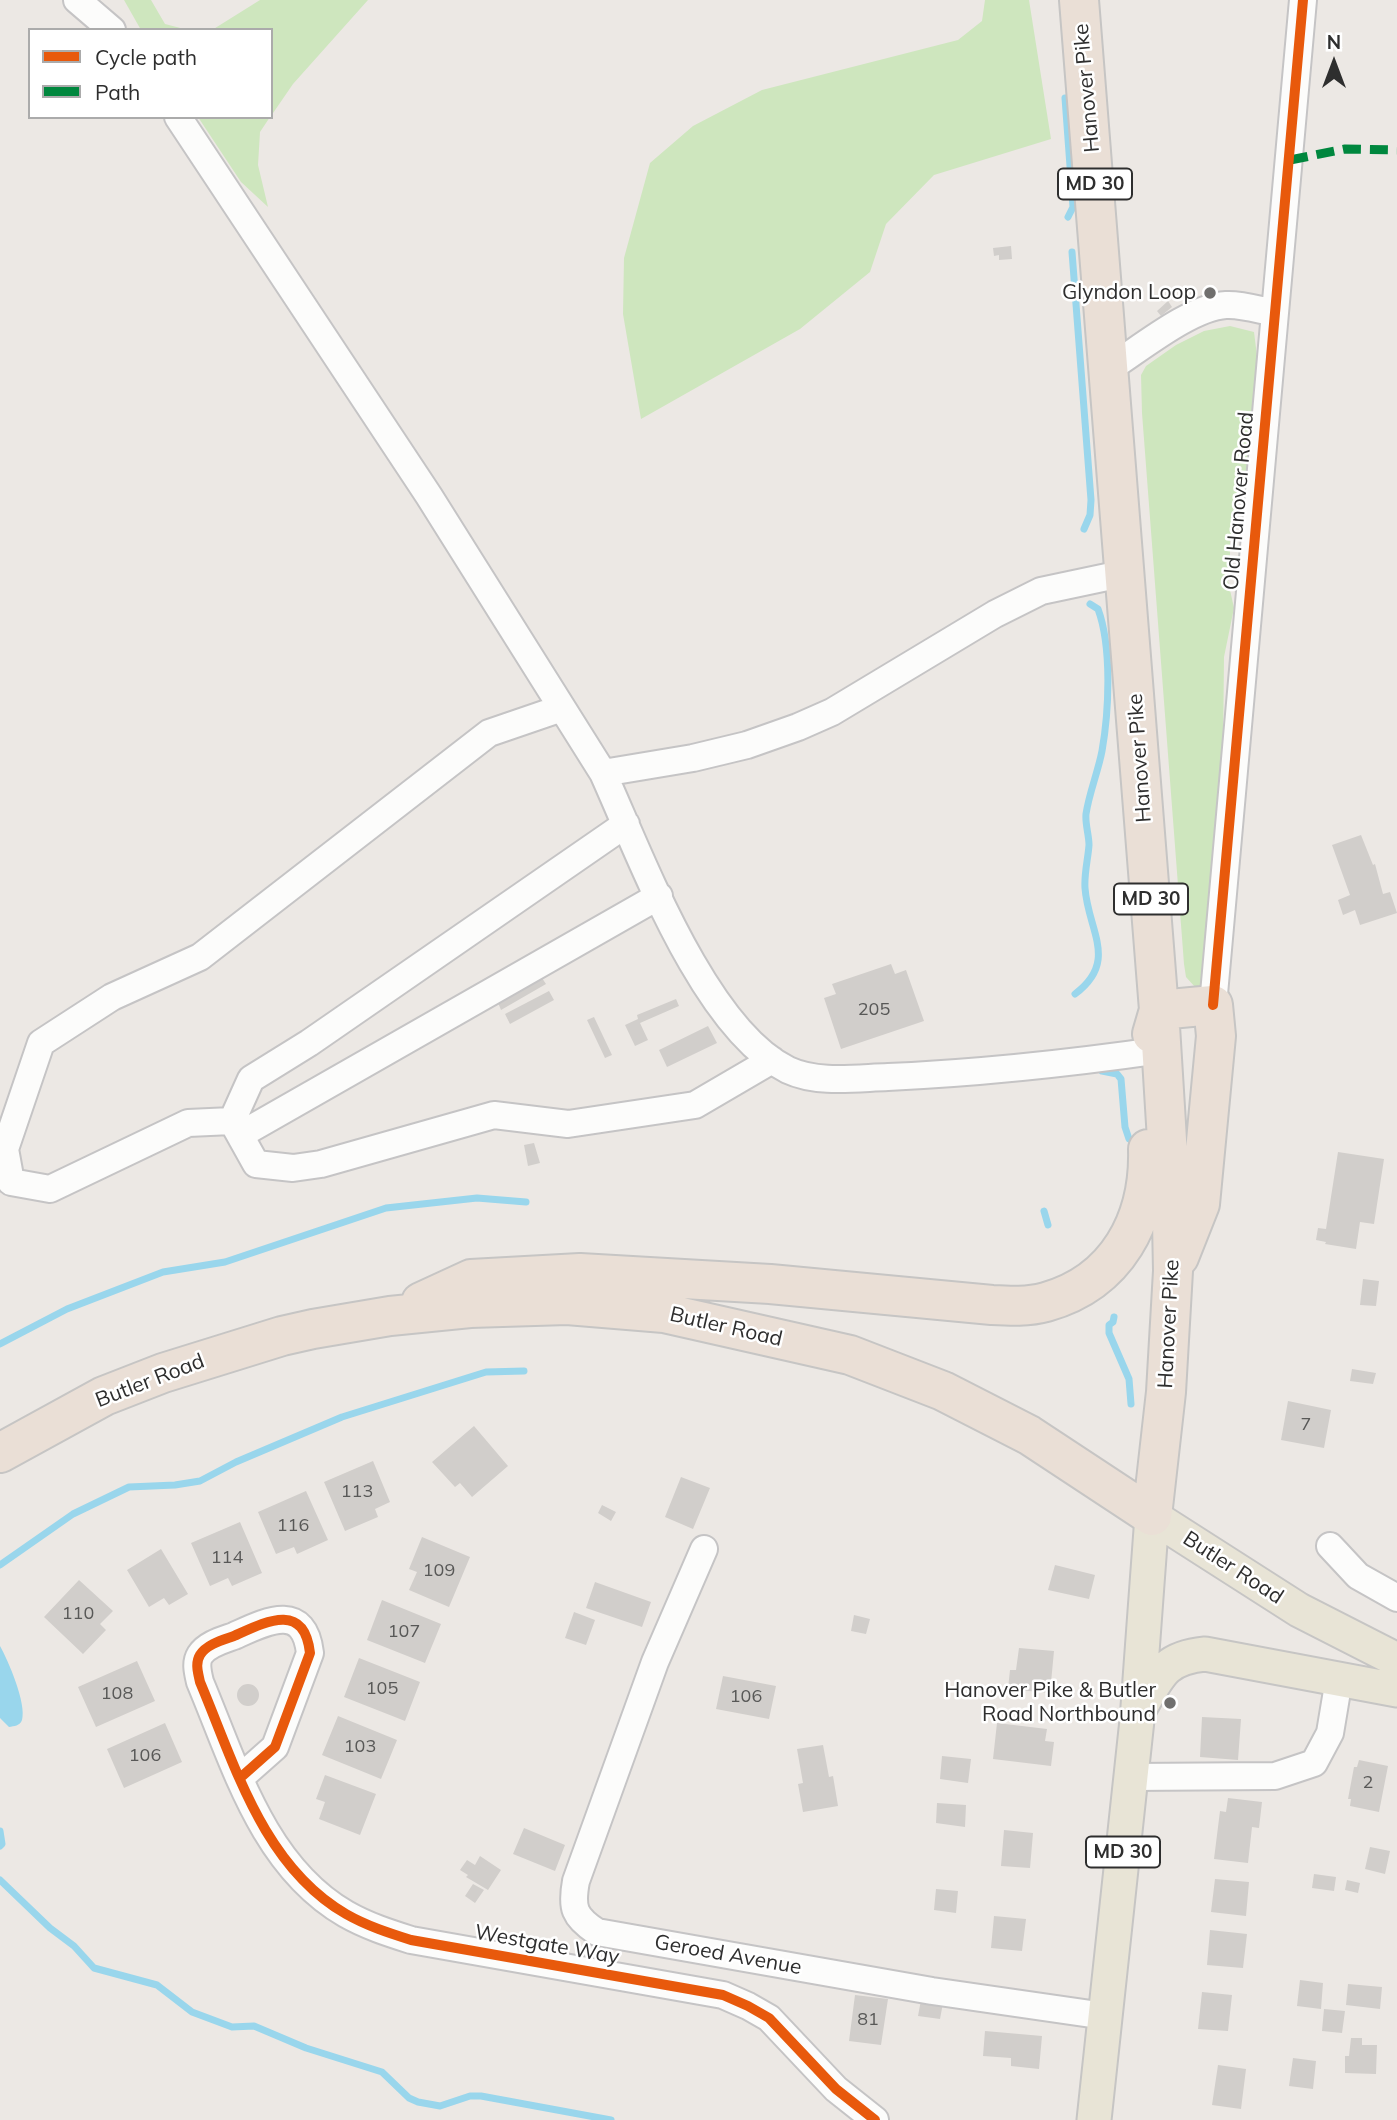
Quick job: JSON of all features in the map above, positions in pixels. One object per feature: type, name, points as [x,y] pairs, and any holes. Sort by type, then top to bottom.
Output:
[{"type":"highway","name":"Hanover Pike","points":[[1079,0],[1159,1010]]},
{"type":"highway","points":[[390,1316],[471,1279],[580,1273],[770,1284],[992,1305],[1044,1303],[1070,1293],[1094,1279],[1111,1264],[1139,1217],[1146,1194],[1149,1163],[1154,1051],[1159,1010],[1213,1005],[1216,1036],[1200,1204],[1173,1271]]},
{"type":"highway","name":"Hanover Pike","points":[[1152,1516],[1166,1392],[1173,1271],[1154,1051]]},
{"type":"highway","name":"Butler Road","points":[[0,1453],[104,1396],[163,1373],[292,1334],[390,1316],[470,1308],[567,1304],[664,1312],[850,1355],[943,1391],[1029,1435],[1152,1516]]},
{"type":"main road","name":"Butler Road","points":[[1152,1516],[1298,1610],[1397,1661]]},
{"type":"main road","name":"MD 30","points":[[1094,2120],[1131,1777],[1152,1516]]},
{"type":"main road","points":[[1137,1714],[1157,1679],[1168,1666],[1176,1659],[1205,1654],[1397,1690]]},
{"type":"street","points":[[77,0],[110,28]]},
{"type":"street","points":[[110,0],[123,28]]},
{"type":"street","name":"Old Hanover Road","points":[[1213,1005],[1303,0]]},
{"type":"street","points":[[179,119],[429,496],[603,774],[676,933],[718,1004],[751,1042],[772,1060],[803,1076],[837,1079],[978,1071],[1154,1051]]},
{"type":"street","points":[[1110,368],[1192,315],[1211,307],[1228,305],[1275,313]]},
{"type":"street","points":[[603,774],[747,745],[797,727],[832,712],[995,614],[1041,591],[1126,573]]},
{"type":"street","points":[[562,708],[489,733],[200,957],[113,997],[41,1043],[5,1149],[11,1182],[50,1189],[188,1123],[236,1128],[659,896]]},
{"type":"street","points":[[626,824],[309,1043],[251,1079],[236,1128],[256,1164],[293,1168],[321,1164],[494,1115],[568,1124],[695,1105],[772,1060]]},
{"type":"street","points":[[1330,1546],[1358,1576],[1397,1598]]},
{"type":"street","name":"Geroed Avenue","points":[[704,1549],[655,1662],[576,1881],[573,1899],[576,1912],[584,1924],[597,1932],[932,1991],[1106,2004]]},
{"type":"street","name":"Westgate Way","points":[[240,1778],[275,1747],[310,1653],[308,1640],[302,1629],[285,1620],[270,1620],[210,1646],[200,1655],[197,1667],[200,1682],[240,1778],[256,1814],[278,1850],[313,1889],[344,1913],[373,1928],[411,1940],[723,1995],[769,2018],[836,2089],[875,2120]]},
{"type":"street","points":[[1131,1777],[1275,1776],[1314,1763],[1330,1733],[1339,1679]]},
{"type":"green space","points":[[124,0],[151,0],[165,24],[180,28],[140,28]]},
{"type":"green space","points":[[260,0],[368,0],[293,84],[273,113],[273,28],[215,28]]},
{"type":"green space","points":[[985,0],[1029,0],[1051,139],[934,175],[886,224],[870,272],[800,329],[641,419],[623,314],[624,258],[650,163],[693,126],[762,90],[958,40],[982,21]]},
{"type":"green space","points":[[199,119],[269,119],[260,132],[258,165],[268,207],[241,182]]},
{"type":"green space","points":[[1230,326],[1254,332],[1257,356],[1247,484],[1238,491],[1233,502],[1237,512],[1230,539],[1228,581],[1234,608],[1224,657],[1223,750],[1205,960],[1201,985],[1195,987],[1186,977],[1184,964],[1141,375],[1146,366],[1176,345],[1204,331]]},
{"type":"water","points":[[0,1646],[16,1682],[23,1713],[20,1723],[9,1727],[0,1718]]},
{"type":"building","points":[[1011,246],[1012,259],[999,260],[999,255],[994,256],[993,248]]},
{"type":"building","points":[[1168,301],[1172,307],[1161,316],[1157,311]]},
{"type":"building","points":[[1361,835],[1373,865],[1375,864],[1383,894],[1390,892],[1397,913],[1360,925],[1355,910],[1343,915],[1338,900],[1350,895],[1332,845]]},
{"type":"building","points":[[891,964],[895,974],[906,970],[924,1021],[841,1049],[824,998],[836,994],[832,984]]},
{"type":"building","points":[[540,975],[546,984],[501,1010],[497,1000]]},
{"type":"building","points":[[549,991],[554,1000],[510,1024],[505,1014]]},
{"type":"building","points":[[676,999],[679,1006],[640,1023],[648,1040],[635,1046],[625,1025],[638,1019],[637,1015]]},
{"type":"building","points":[[594,1017],[612,1055],[605,1058],[587,1020]]},
{"type":"building","points":[[708,1026],[717,1043],[667,1067],[659,1050]]},
{"type":"building","points":[[534,1143],[540,1163],[528,1166],[524,1145]]},
{"type":"building","points":[[1338,1152],[1384,1159],[1374,1224],[1360,1222],[1356,1249],[1316,1240],[1318,1228],[1326,1229]]},
{"type":"building","points":[[1363,1279],[1379,1281],[1376,1306],[1360,1305]]},
{"type":"building","points":[[1352,1369],[1376,1373],[1373,1384],[1350,1381]]},
{"type":"building","points":[[1288,1401],[1331,1410],[1324,1448],[1281,1440]]},
{"type":"building","points":[[474,1426],[508,1466],[472,1497],[460,1483],[455,1487],[432,1462]]},
{"type":"building","points":[[373,1461],[390,1502],[375,1509],[378,1517],[345,1531],[324,1482]]},
{"type":"building","points":[[681,1477],[710,1488],[693,1529],[665,1517]]},
{"type":"building","points":[[306,1491],[328,1540],[297,1554],[294,1547],[276,1554],[258,1512]]},
{"type":"building","points":[[602,1505],[616,1512],[611,1521],[598,1513]]},
{"type":"building","points":[[240,1522],[262,1573],[232,1586],[228,1578],[210,1586],[191,1543]]},
{"type":"building","points":[[422,1537],[470,1557],[449,1607],[409,1590],[417,1572],[409,1569]]},
{"type":"building","points":[[161,1549],[188,1594],[169,1605],[164,1598],[149,1607],[127,1570]]},
{"type":"building","points":[[1055,1565],[1095,1575],[1089,1599],[1048,1590]]},
{"type":"building","points":[[79,1580],[113,1611],[100,1624],[106,1630],[83,1654],[44,1617]]},
{"type":"building","points":[[595,1582],[651,1602],[642,1627],[586,1608]]},
{"type":"building","points":[[382,1600],[441,1624],[425,1663],[367,1640]]},
{"type":"building","points":[[574,1612],[595,1620],[586,1645],[565,1638]]},
{"type":"building","points":[[854,1615],[870,1619],[866,1634],[851,1631]]},
{"type":"building","points":[[1019,1648],[1054,1651],[1050,1693],[1008,1689],[1010,1670],[1016,1670]]},
{"type":"building","points":[[359,1658],[420,1682],[405,1721],[344,1697]]},
{"type":"building","points":[[137,1661],[155,1701],[96,1727],[78,1687]]},
{"type":"building","points":[[723,1676],[776,1686],[769,1719],[716,1709]]},
{"type":"building","points":[[248,1684],[256,1687],[259,1695],[256,1703],[248,1706],[240,1703],[237,1695],[240,1687]]},
{"type":"building","points":[[338,1716],[397,1740],[381,1779],[322,1755]]},
{"type":"building","points":[[1202,1717],[1241,1719],[1238,1760],[1200,1757]]},
{"type":"building","points":[[165,1723],[182,1762],[124,1788],[107,1749]]},
{"type":"building","points":[[997,1723],[1047,1729],[1045,1741],[1054,1742],[1051,1766],[993,1759]]},
{"type":"building","points":[[823,1745],[829,1777],[833,1776],[838,1806],[803,1812],[798,1784],[803,1783],[797,1749]]},
{"type":"building","points":[[942,1756],[971,1759],[968,1783],[940,1779]]},
{"type":"building","points":[[1359,1760],[1388,1766],[1379,1812],[1350,1806],[1351,1799],[1348,1799],[1354,1767],[1357,1767]]},
{"type":"building","points":[[325,1775],[376,1794],[360,1835],[319,1819],[325,1802],[316,1799]]},
{"type":"building","points":[[1228,1798],[1262,1802],[1259,1828],[1252,1827],[1248,1863],[1214,1859],[1220,1811],[1226,1812]]},
{"type":"building","points":[[937,1803],[966,1805],[965,1827],[936,1823]]},
{"type":"building","points":[[524,1828],[565,1845],[555,1871],[513,1854]]},
{"type":"building","points":[[1004,1830],[1033,1833],[1030,1868],[1001,1866]]},
{"type":"building","points":[[1370,1847],[1390,1851],[1385,1874],[1365,1869]]},
{"type":"building","points":[[480,1856],[501,1870],[488,1890],[466,1877],[468,1875],[460,1870],[467,1860],[475,1865]]},
{"type":"building","points":[[1314,1874],[1336,1877],[1334,1891],[1312,1888]]},
{"type":"building","points":[[1215,1879],[1249,1882],[1246,1916],[1211,1912]]},
{"type":"building","points":[[1347,1880],[1360,1883],[1358,1893],[1345,1890]]},
{"type":"building","points":[[473,1884],[484,1890],[475,1903],[465,1896]]},
{"type":"building","points":[[936,1889],[958,1891],[956,1913],[934,1910]]},
{"type":"building","points":[[994,1916],[1026,1919],[1022,1951],[991,1948]]},
{"type":"building","points":[[1210,1930],[1247,1934],[1243,1968],[1207,1965]]},
{"type":"building","points":[[1300,1980],[1323,1983],[1321,2009],[1297,2006]]},
{"type":"building","points":[[1348,1984],[1382,1987],[1380,2009],[1346,2005]]},
{"type":"building","points":[[1202,1992],[1232,1995],[1228,2031],[1198,2029]]},
{"type":"building","points":[[855,1995],[888,1999],[881,2045],[849,2041]]},
{"type":"building","points":[[921,2000],[943,2003],[940,2019],[918,2016]]},
{"type":"building","points":[[1324,2009],[1345,2011],[1342,2033],[1322,2031]]},
{"type":"building","points":[[985,2031],[1042,2036],[1039,2069],[1011,2066],[1011,2058],[983,2056]]},
{"type":"building","points":[[1351,2038],[1362,2038],[1362,2045],[1377,2045],[1376,2074],[1345,2073],[1345,2056],[1349,2056]]},
{"type":"building","points":[[1293,2058],[1316,2061],[1313,2089],[1289,2086]]},
{"type":"building","points":[[1218,2065],[1246,2069],[1241,2109],[1212,2105]]},
{"type":"waterway","points":[[1065,98],[1073,207],[1068,217]]},
{"type":"waterway","points":[[1072,252],[1091,500],[1090,515],[1084,529]]},
{"type":"waterway","points":[[1075,994],[1096,970],[1098,957],[1098,945],[1085,888],[1089,845],[1086,818],[1102,751],[1108,679],[1102,624],[1098,609],[1090,604]]},
{"type":"waterway","points":[[1102,1071],[1117,1074],[1121,1079],[1125,1127],[1129,1139]]},
{"type":"waterway","points":[[0,1344],[67,1309],[163,1272],[225,1262],[386,1208],[477,1198],[526,1202]]},
{"type":"waterway","points":[[1044,1211],[1048,1225]]},
{"type":"waterway","points":[[1114,1317],[1109,1325],[1109,1333],[1129,1379],[1131,1404]]},
{"type":"waterway","points":[[0,1565],[73,1514],[129,1487],[200,1481],[236,1462],[342,1417],[486,1372],[524,1371]]},
{"type":"waterway","points":[[0,1831],[0,1846]]},
{"type":"waterway","points":[[0,1880],[50,1928],[74,1946],[94,1968],[157,1985],[192,2012],[232,2027],[254,2026],[306,2048],[382,2072],[409,2098],[418,2102],[440,2106],[470,2096],[481,2096],[611,2120]]},
{"type":"marked path","points":[[1290,160],[1345,149],[1397,150]]},
{"type":"cycle path","points":[[1213,1005],[1303,0]]},
{"type":"cycle path","points":[[240,1778],[275,1747],[310,1653],[300,1626],[291,1621],[281,1620],[258,1625],[216,1643],[200,1655],[197,1668],[226,1747],[240,1779],[255,1811],[293,1869],[317,1894],[354,1918],[411,1940],[723,1995],[769,2018],[836,2089],[875,2120]]},
{"type":"place","name":"Glyndon Loop","points":[[1210,293]]},
{"type":"place","name":"Hanover Pike & Butler Road Northbound","points":[[1170,1703]]}]
